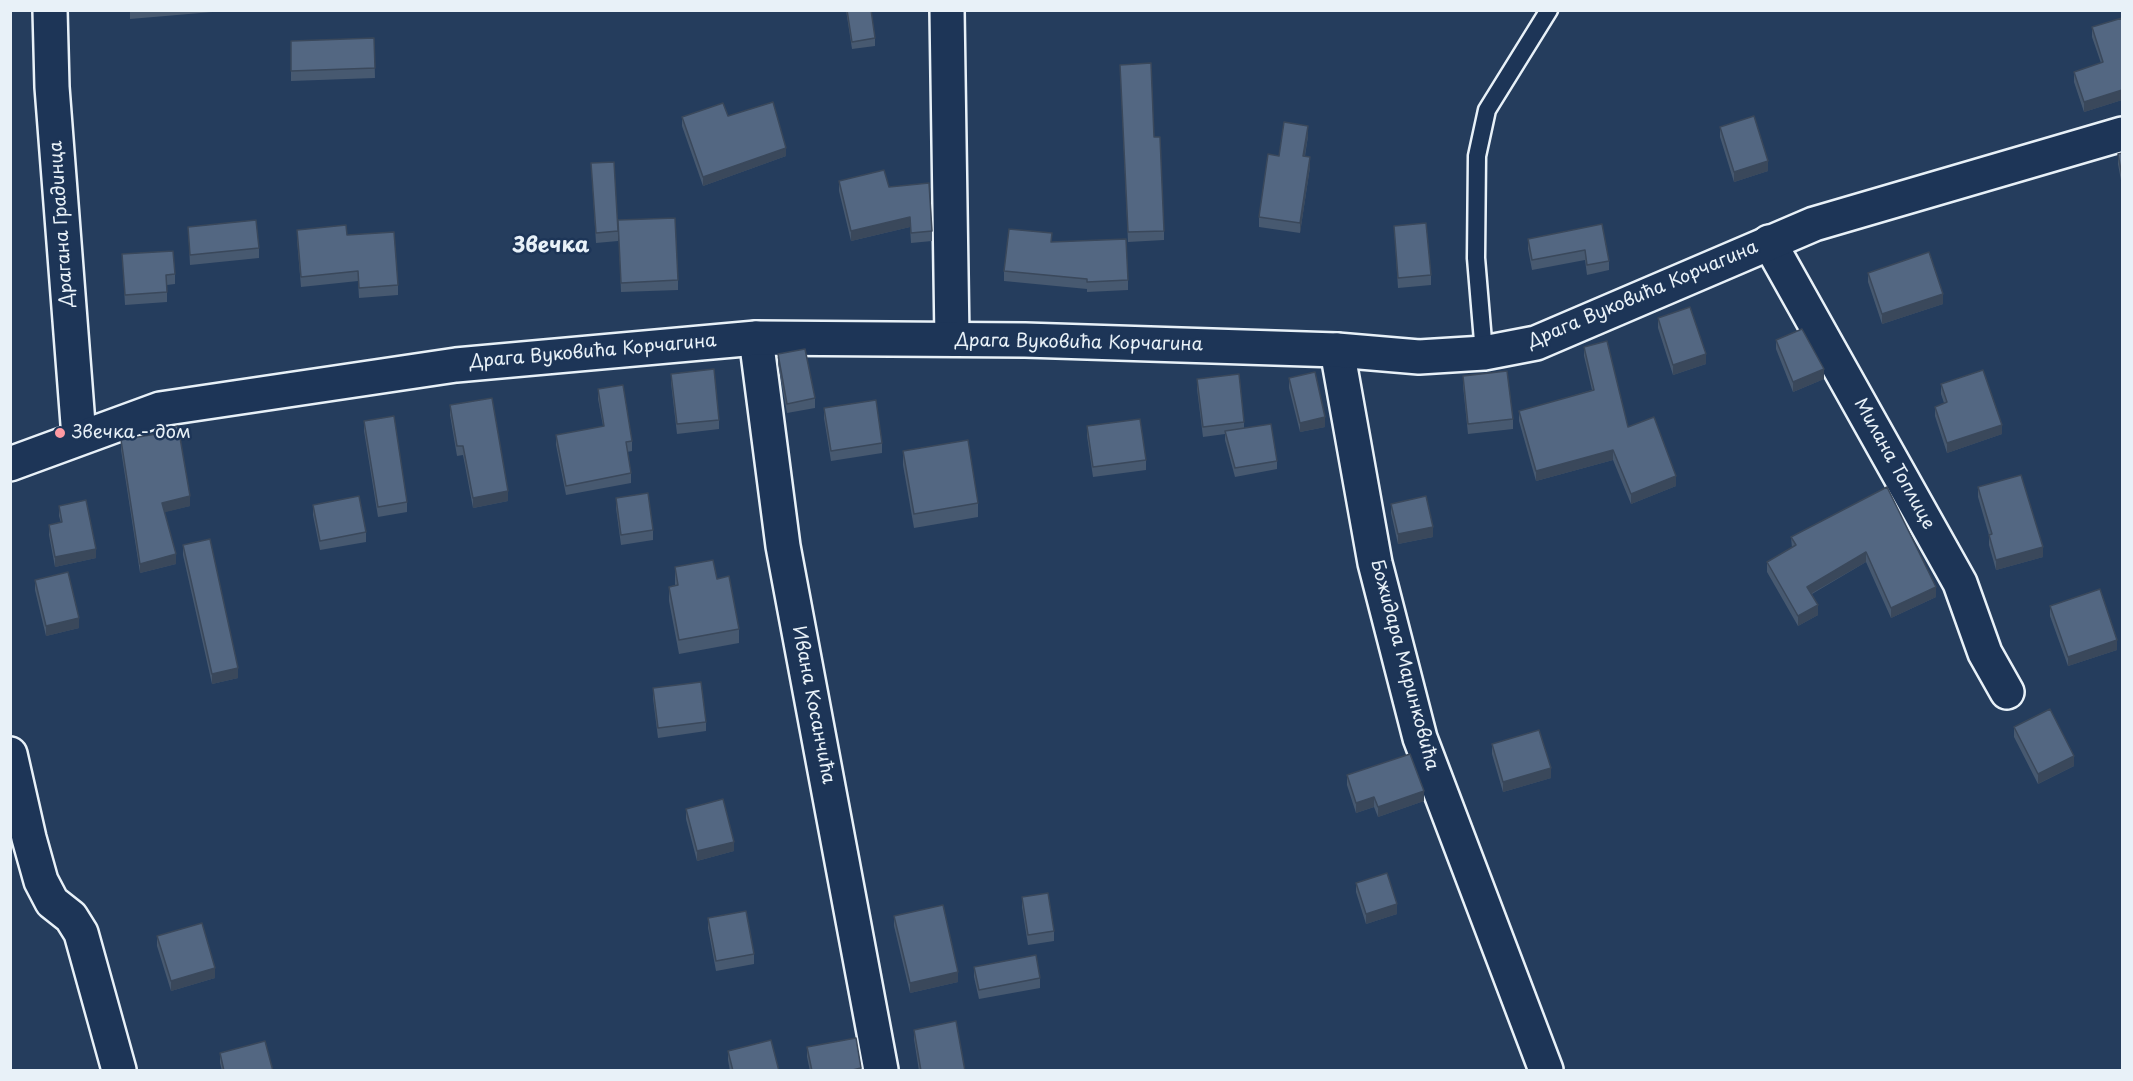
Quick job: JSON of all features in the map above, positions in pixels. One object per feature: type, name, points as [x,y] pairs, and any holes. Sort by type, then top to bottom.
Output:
[{"type":"street","name":"Драгана Градинца","points":[[50,10],[52,87],[79,437]]},
{"type":"street","points":[[947,10],[952,339]]},
{"type":"street","name":"Драга Вуковића Корчагина","points":[[10,465],[79,437],[160,409],[445,366],[756,338],[952,339],[1337,350],[1419,357],[1484,353],[1536,343],[1814,224],[2122,134]]},
{"type":"street","name":"Милана Топлице","points":[[1769,242],[1960,583],[1985,653],[2007,692]]},
{"type":"street","name":"Ивана Косанчића","points":[[756,338],[783,546],[880,1071]]},
{"type":"street","name":"Божидара Маринковића","points":[[1337,350],[1375,563],[1420,738],[1545,1071]]},
{"type":"street","points":[[10,754],[41,881],[52,902],[71,917],[81,933],[118,1071]]},
{"type":"lane","points":[[1484,353],[1476,258],[1477,156],[1487,110],[1549,10]]},
{"type":"building","points":[[847,10],[871,10],[875,38],[852,42]]},
{"type":"building","points":[[2122,18],[2122,90],[2084,102],[2074,72],[2103,62],[2092,27]]},
{"type":"building","points":[[374,38],[375,68],[291,71],[291,41]]},
{"type":"building","points":[[1151,63],[1154,137],[1160,137],[1164,231],[1128,232],[1120,65]]},
{"type":"building","points":[[773,102],[786,148],[703,177],[682,117],[723,103],[728,116]]},
{"type":"building","points":[[1754,116],[1768,161],[1734,172],[1720,127]]},
{"type":"building","points":[[1284,122],[1308,126],[1303,156],[1310,157],[1300,223],[1259,217],[1268,154],[1279,156]]},
{"type":"building","points":[[2122,153],[2122,176],[2118,154]]},
{"type":"building","points":[[614,162],[618,231],[596,233],[591,163]]},
{"type":"building","points":[[884,170],[889,187],[929,183],[932,231],[911,233],[910,217],[851,231],[839,181]]},
{"type":"building","points":[[675,218],[678,280],[621,283],[618,220]]},
{"type":"building","points":[[256,220],[259,248],[190,255],[188,227]]},
{"type":"building","points":[[1426,223],[1431,275],[1398,278],[1394,226]]},
{"type":"building","points":[[1602,224],[1609,261],[1587,265],[1585,250],[1532,260],[1528,239]]},
{"type":"building","points":[[346,225],[347,235],[394,232],[398,285],[359,288],[358,271],[301,277],[297,230]]},
{"type":"building","points":[[1009,229],[1052,233],[1051,242],[1126,239],[1128,280],[1087,282],[1087,279],[1004,271]]},
{"type":"building","points":[[173,251],[175,274],[166,275],[167,292],[125,295],[122,254]]},
{"type":"building","points":[[1929,252],[1943,294],[1882,314],[1868,273]]},
{"type":"building","points":[[1690,307],[1706,354],[1673,365],[1658,318]]},
{"type":"building","points":[[1802,329],[1824,369],[1793,382],[1776,340]]},
{"type":"building","points":[[1607,341],[1628,427],[1654,417],[1676,476],[1631,494],[1613,450],[1536,471],[1519,411],[1594,390],[1584,347]]},
{"type":"building","points":[[805,349],[815,398],[787,404],[778,354]]},
{"type":"building","points":[[714,369],[719,420],[677,424],[671,374]]},
{"type":"building","points":[[1983,370],[2002,425],[1947,443],[1935,407],[1947,402],[1941,384]]},
{"type":"building","points":[[1507,371],[1513,419],[1468,424],[1463,376]]},
{"type":"building","points":[[1315,372],[1325,417],[1300,423],[1289,378]]},
{"type":"building","points":[[1239,374],[1244,422],[1203,427],[1197,379]]},
{"type":"building","points":[[623,385],[632,441],[626,442],[631,473],[566,486],[556,435],[604,426],[598,389]]},
{"type":"building","points":[[492,398],[508,491],[473,498],[463,446],[457,446],[450,405]]},
{"type":"building","points":[[876,400],[882,443],[831,451],[824,408]]},
{"type":"building","points":[[394,416],[407,502],[378,507],[364,421]]},
{"type":"building","points":[[1140,419],[1146,460],[1093,467],[1087,426]]},
{"type":"building","points":[[1271,424],[1277,461],[1235,468],[1225,431]]},
{"type":"building","points":[[178,426],[190,496],[162,503],[176,554],[140,564],[121,440],[156,434],[156,431]]},
{"type":"building","points":[[968,440],[978,503],[914,514],[903,451]]},
{"type":"building","points":[[2021,475],[2043,547],[1996,560],[1989,535],[1992,534],[1978,487]]},
{"type":"building","points":[[1887,487],[1936,587],[1891,608],[1866,552],[1807,587],[1818,605],[1798,616],[1767,562],[1796,545],[1791,537]]},
{"type":"building","points":[[648,493],[653,530],[621,535],[616,498]]},
{"type":"building","points":[[359,496],[366,532],[320,541],[313,505]]},
{"type":"building","points":[[1426,496],[1433,527],[1398,534],[1391,504]]},
{"type":"building","points":[[86,500],[96,549],[55,557],[49,525],[62,522],[59,506]]},
{"type":"building","points":[[210,539],[238,668],[212,674],[183,545]]},
{"type":"building","points":[[713,560],[717,579],[729,576],[739,629],[679,640],[669,587],[678,585],[675,567]]},
{"type":"building","points":[[68,572],[79,618],[46,626],[35,580]]},
{"type":"building","points":[[2100,589],[2117,640],[2068,657],[2050,606]]},
{"type":"building","points":[[701,682],[706,722],[658,728],[653,688]]},
{"type":"building","points":[[2050,709],[2074,756],[2038,774],[2014,727]]},
{"type":"building","points":[[1539,730],[1551,768],[1503,782],[1492,744]]},
{"type":"building","points":[[1410,754],[1424,791],[1378,807],[1374,797],[1356,803],[1347,775]]},
{"type":"building","points":[[723,799],[734,842],[697,851],[686,809]]},
{"type":"building","points":[[1387,873],[1397,904],[1366,914],[1356,883]]},
{"type":"building","points":[[1048,893],[1054,931],[1028,935],[1022,897]]},
{"type":"building","points":[[943,905],[958,972],[910,983],[894,916]]},
{"type":"building","points":[[746,911],[754,954],[716,961],[708,918]]},
{"type":"building","points":[[202,923],[215,968],[171,981],[157,936]]},
{"type":"building","points":[[1036,955],[1040,978],[979,990],[974,967]]},
{"type":"building","points":[[956,1021],[965,1071],[921,1071],[914,1030]]},
{"type":"building","points":[[856,1038],[861,1068],[848,1071],[812,1071],[807,1047]]},
{"type":"building","points":[[771,1040],[779,1071],[733,1071],[728,1051]]},
{"type":"building","points":[[265,1041],[273,1071],[224,1071],[220,1053]]},
{"type":"place","name":"Звечка - дом","points":[[60,433]]},
{"type":"district","name":"Звечка","points":[[551,246]]}]
